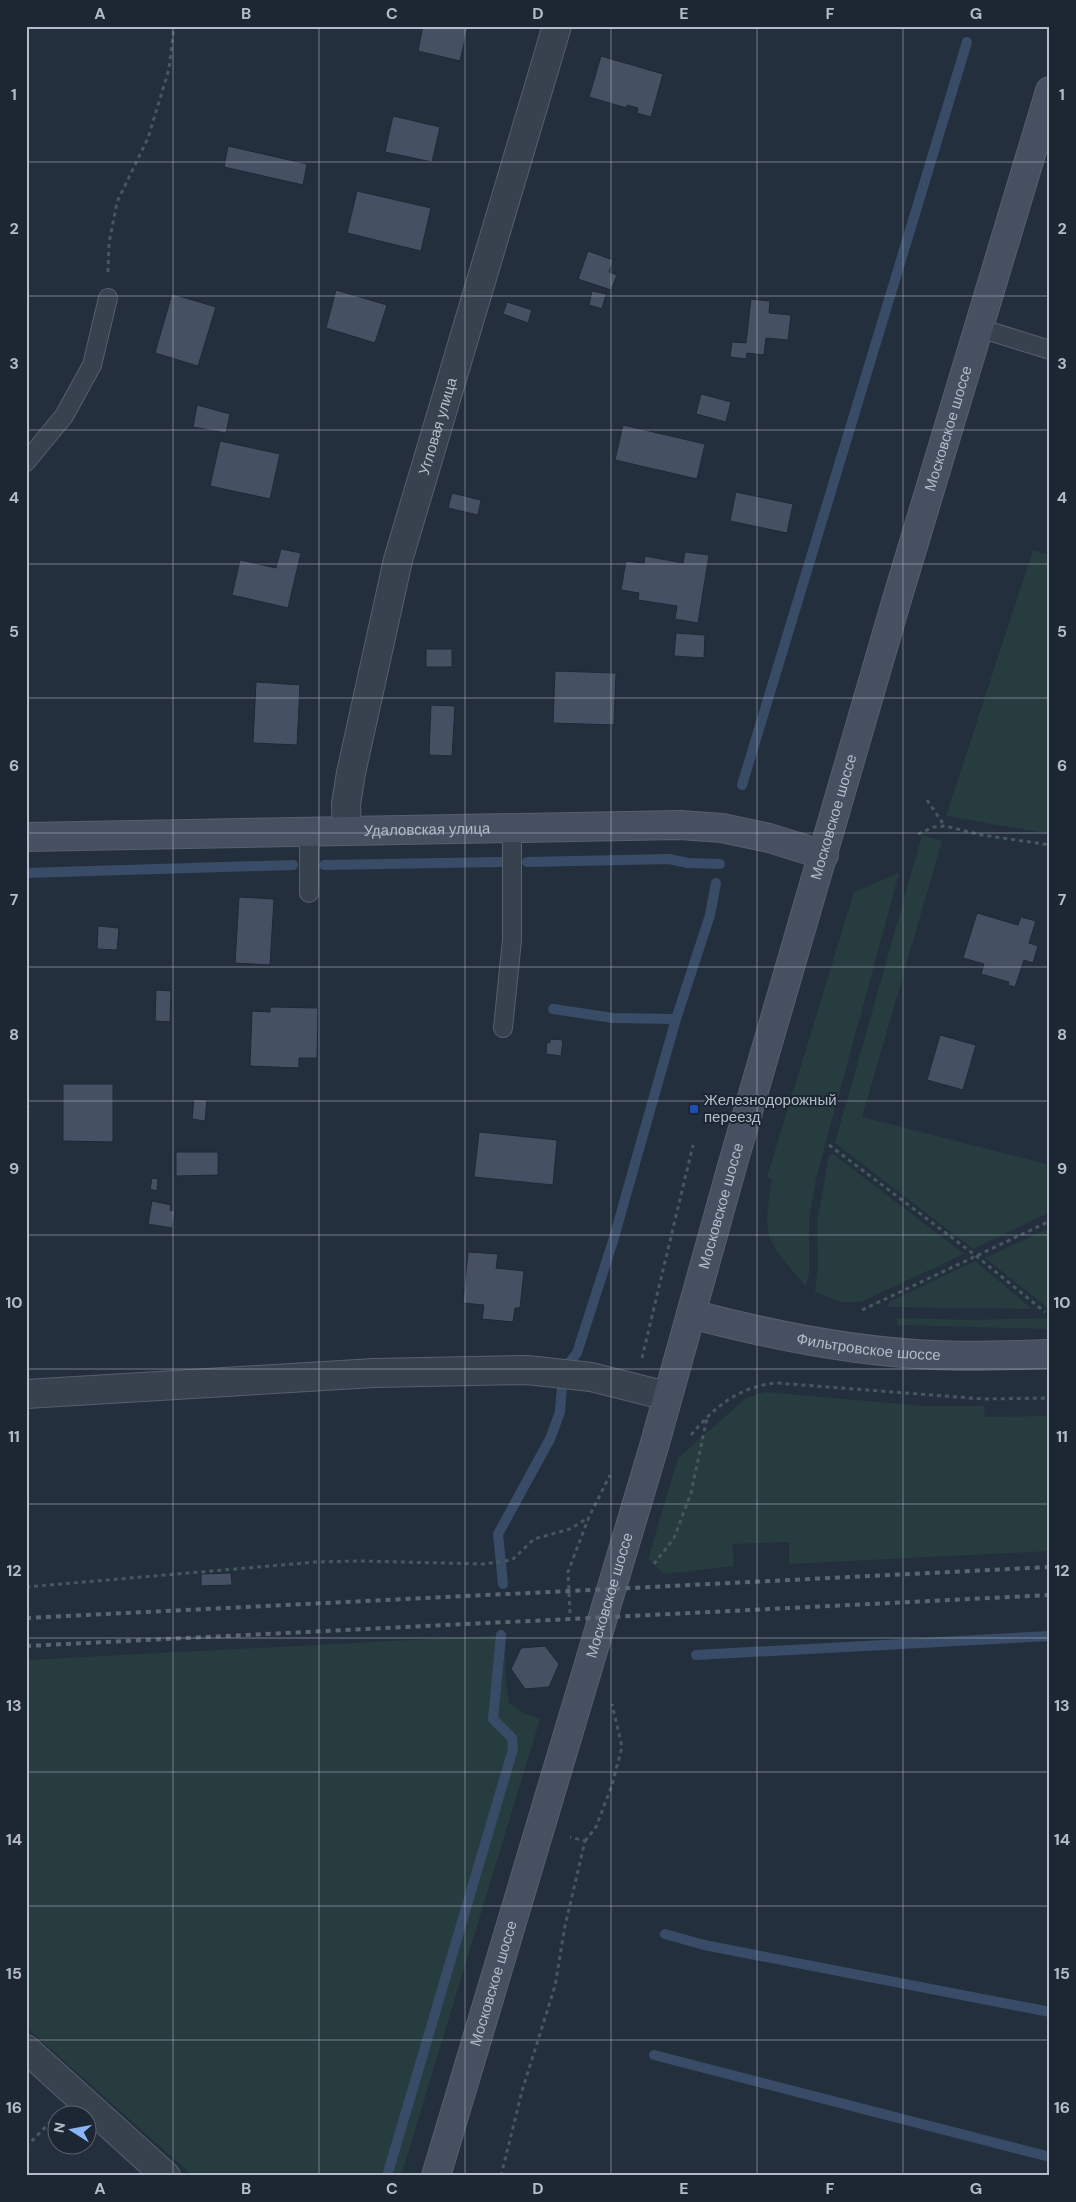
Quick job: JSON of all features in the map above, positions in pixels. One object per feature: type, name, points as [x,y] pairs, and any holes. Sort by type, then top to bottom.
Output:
[{"type":"main road","name":"Московское шоссе","points":[[436,2176],[544,1809],[579,1698],[978,328],[1050,91]]},
{"type":"main road","name":"Удаловская улица","points":[[26,837],[680,825],[722,828],[769,838],[824,855]]},
{"type":"main road","name":"Фильтровское шоссе","points":[[691,1314],[742,1327],[865,1348],[934,1355],[1050,1354]]},
{"type":"street","name":"Угловая улица","points":[[347,831],[346,804],[351,773],[398,560],[557,26]]},
{"type":"street","points":[[26,1394],[374,1373],[526,1370],[591,1377],[667,1396]]},
{"type":"street","points":[[26,2049],[166,2176]]},
{"type":"lane","points":[[26,462],[64,416],[92,365],[108,298]]},
{"type":"lane","points":[[978,328],[1050,350]]},
{"type":"lane","points":[[502,1028],[512,940],[512,828]]},
{"type":"lane","points":[[309,832],[309,893]]},
{"type":"path","points":[[108,298],[109,242],[117,202],[148,138],[169,69],[174,26]]},
{"type":"path","points":[[927,800],[945,826]]},
{"type":"path","points":[[918,834],[934,827],[945,826],[982,835],[1050,845]]},
{"type":"path","points":[[26,1104],[28,1106],[26,1162]]},
{"type":"path","points":[[635,1388],[693,1145]]},
{"type":"path","points":[[830,1145],[975,1255],[1045,1312]]},
{"type":"path","points":[[862,1310],[1050,1221]]},
{"type":"path","points":[[690,1436],[720,1405],[740,1391],[759,1385],[778,1383],[983,1399],[1050,1398]]},
{"type":"path","points":[[653,1566],[674,1538],[691,1493],[707,1418]]},
{"type":"path","points":[[26,1587],[316,1562],[360,1560],[484,1564],[512,1560],[534,1539],[570,1529],[589,1518],[607,1484],[612,1468]]},
{"type":"path","points":[[501,2176],[522,2091],[555,1986],[565,1926],[585,1841],[596,1827],[612,1785],[622,1747],[611,1705],[614,1698]]},
{"type":"path","points":[[544,1809],[569,1837],[585,1841]]},
{"type":"path","points":[[26,2148],[48,2124]]},
{"type":"green space","points":[[1033,550],[1050,555],[1050,834],[946,816]]},
{"type":"green space","points":[[922,835],[942,841],[862,1117],[1050,1165],[1050,1212],[973,1249],[835,1143]]},
{"type":"green space","points":[[899,873],[816,1179],[809,1219],[809,1274],[806,1286],[784,1260],[770,1238],[767,1225],[772,1180],[767,1177],[854,892]]},
{"type":"green space","points":[[833,1154],[964,1254],[861,1302],[841,1302],[815,1292],[818,1266],[817,1223],[829,1155]]},
{"type":"green space","points":[[1050,1228],[1050,1308],[1048,1308],[985,1258]]},
{"type":"green space","points":[[975,1261],[1032,1309],[888,1307],[889,1302]]},
{"type":"green space","points":[[896,1318],[974,1320],[1050,1318],[1050,1329],[898,1325]]},
{"type":"green space","points":[[765,1392],[924,1406],[984,1406],[985,1417],[1050,1416],[1050,1551],[789,1564],[789,1542],[732,1544],[734,1566],[664,1574],[648,1559],[678,1458],[746,1398]]},
{"type":"green space","points":[[506,1635],[505,1675],[509,1703],[524,1713],[540,1719],[401,2176],[193,2176],[26,2027],[26,1660]]},
{"type":"building","points":[[423,26],[468,26],[460,61],[418,51]]},
{"type":"building","points":[[601,56],[663,74],[651,117],[637,113],[638,108],[627,105],[627,108],[589,97]]},
{"type":"building","points":[[393,116],[440,127],[432,162],[385,152]]},
{"type":"building","points":[[228,146],[307,164],[303,185],[224,167]]},
{"type":"building","points":[[357,191],[431,208],[421,251],[347,233]]},
{"type":"building","points":[[588,251],[613,260],[609,272],[617,275],[611,290],[578,279]]},
{"type":"building","points":[[336,290],[387,305],[375,343],[326,328]]},
{"type":"building","points":[[592,291],[606,294],[602,309],[589,305]]},
{"type":"building","points":[[172,294],[216,307],[198,366],[155,353]]},
{"type":"building","points":[[751,299],[770,301],[769,313],[791,315],[788,340],[766,338],[764,355],[747,353],[746,359],[730,357],[732,342],[746,343]]},
{"type":"building","points":[[507,302],[532,310],[528,323],[503,314]]},
{"type":"building","points":[[701,394],[731,402],[726,422],[696,414]]},
{"type":"building","points":[[197,405],[230,414],[226,433],[193,427]]},
{"type":"building","points":[[623,425],[705,444],[697,479],[615,460]]},
{"type":"building","points":[[220,441],[280,454],[270,499],[210,486]]},
{"type":"building","points":[[736,492],[793,504],[787,533],[730,521]]},
{"type":"building","points":[[452,493],[481,500],[478,515],[448,508]]},
{"type":"building","points":[[281,549],[301,553],[288,608],[232,595],[240,560],[276,568]]},
{"type":"building","points":[[685,552],[709,555],[698,623],[675,619],[677,606],[638,600],[639,593],[621,590],[626,561],[644,563],[645,556],[683,563]]},
{"type":"building","points":[[676,633],[705,635],[704,658],[674,656]]},
{"type":"building","points":[[426,649],[452,649],[452,667],[426,667]]},
{"type":"building","points":[[555,671],[616,673],[614,725],[553,723]]},
{"type":"building","points":[[256,682],[300,685],[297,745],[253,743]]},
{"type":"building","points":[[431,705],[455,706],[452,756],[429,755]]},
{"type":"building","points":[[239,897],[274,899],[270,965],[235,963]]},
{"type":"building","points":[[977,913],[1018,925],[1021,917],[1036,921],[1029,943],[1038,946],[1033,963],[1024,960],[1015,987],[1008,985],[1009,982],[981,974],[984,964],[963,958]]},
{"type":"building","points":[[98,926],[119,928],[117,950],[97,949]]},
{"type":"building","points":[[156,990],[171,991],[170,1022],[155,1021]]},
{"type":"building","points":[[270,1007],[318,1008],[317,1058],[299,1058],[299,1068],[250,1066],[252,1011],[270,1012]]},
{"type":"building","points":[[940,1035],[976,1045],[963,1090],[927,1080]]},
{"type":"building","points":[[550,1039],[563,1040],[561,1056],[546,1054],[547,1042],[550,1043]]},
{"type":"building","points":[[63,1084],[113,1084],[113,1142],[63,1141]]},
{"type":"building","points":[[194,1099],[207,1100],[205,1121],[192,1119]]},
{"type":"building","points":[[479,1132],[557,1140],[553,1185],[474,1177]]},
{"type":"building","points":[[176,1152],[218,1152],[218,1175],[176,1176]]},
{"type":"building","points":[[152,1178],[158,1179],[157,1191],[150,1189]]},
{"type":"building","points":[[152,1201],[171,1205],[170,1210],[175,1211],[172,1228],[148,1224]]},
{"type":"building","points":[[468,1252],[498,1254],[496,1268],[524,1271],[520,1308],[515,1308],[513,1322],[482,1319],[484,1305],[463,1303]]},
{"type":"building","points":[[231,1573],[232,1585],[201,1586],[201,1574]]},
{"type":"building","points":[[545,1646],[559,1664],[549,1687],[525,1689],[511,1669],[521,1648]]},
{"type":"waterway","points":[[742,785],[967,42]]},
{"type":"waterway","points":[[527,862],[669,859],[688,863],[720,864]]},
{"type":"waterway","points":[[324,865],[500,862]]},
{"type":"waterway","points":[[26,873],[293,865]]},
{"type":"waterway","points":[[569,1363],[577,1353],[613,1241],[676,1019],[710,915],[716,883]]},
{"type":"waterway","points":[[553,1009],[613,1018],[676,1019]]},
{"type":"waterway","points":[[503,1584],[498,1534],[550,1439],[560,1412],[562,1387]]},
{"type":"waterway","points":[[387,2176],[513,1749],[512,1738],[493,1719],[501,1635]]},
{"type":"waterway","points":[[696,1655],[1050,1636]]},
{"type":"waterway","points":[[665,1934],[704,1945],[1050,2012]]},
{"type":"waterway","points":[[654,2055],[1050,2157]]},
{"type":"railway","points":[[26,1618],[1050,1567]]},
{"type":"railway","points":[[26,1646],[1050,1595]]},
{"type":"place","name":"Железнодорожный переезд","points":[[694,1109]]}]
